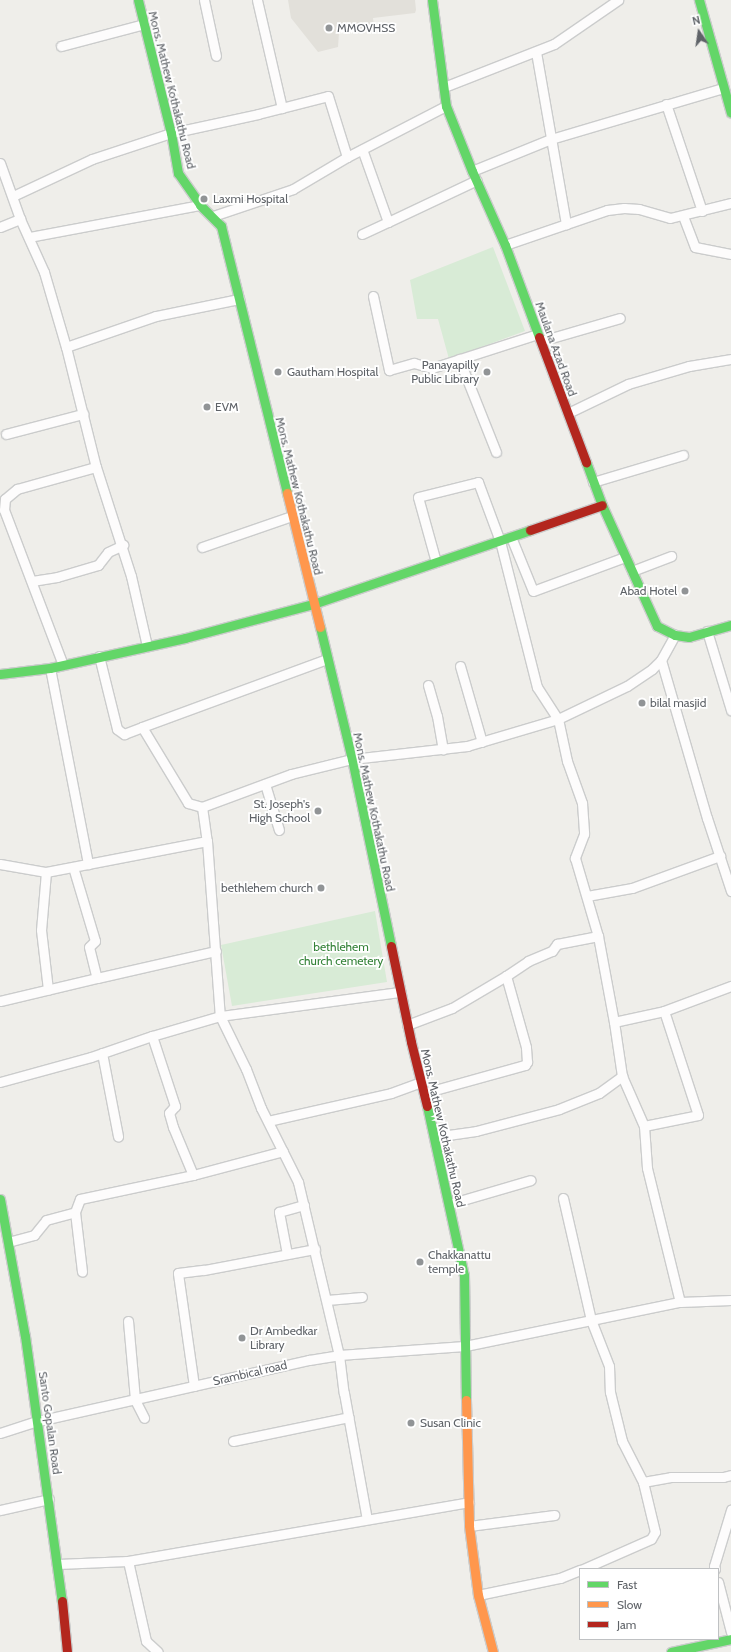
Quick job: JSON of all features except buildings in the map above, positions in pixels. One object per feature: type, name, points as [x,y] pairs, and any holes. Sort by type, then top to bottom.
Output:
[{"type":"street","name":"Mons. Mathew Kothakathu Road","points":[[138,0],[171,133],[178,174],[200,205],[213,216],[221,226],[352,759],[407,1025],[449,1204],[464,1275],[469,1526],[478,1595],[494,1652]]},
{"type":"street","points":[[204,0],[216,56]]},
{"type":"street","points":[[258,0],[282,108]]},
{"type":"street","name":"Maulana Azad Road","points":[[432,0],[446,106],[472,171],[505,245],[602,505],[657,626],[664,632],[689,637],[731,625]]},
{"type":"street","points":[[444,86],[554,44],[618,0]]},
{"type":"street","points":[[700,0],[723,88],[731,112]]},
{"type":"street","points":[[61,46],[144,24]]},
{"type":"street","points":[[536,52],[566,224]]},
{"type":"street","points":[[472,171],[551,138],[723,88]]},
{"type":"street","points":[[13,196],[92,159],[171,133],[328,96],[347,157]]},
{"type":"street","points":[[666,104],[702,211]]},
{"type":"street","points":[[213,216],[293,189],[347,157],[446,106]]},
{"type":"street","points":[[362,149],[388,222]]},
{"type":"street","points":[[0,163],[20,219],[44,272],[66,347],[96,467],[123,545],[147,646]]},
{"type":"street","points":[[362,234],[477,180]]},
{"type":"street","points":[[505,245],[607,210],[624,208],[639,209],[670,218],[731,203]]},
{"type":"street","points":[[28,238],[200,205]]},
{"type":"street","points":[[683,216],[695,248],[731,254]]},
{"type":"street","points":[[0,228],[20,219]]},
{"type":"street","points":[[373,296],[389,370],[414,363],[432,368],[539,337],[620,318]]},
{"type":"street","points":[[66,347],[156,316],[239,299]]},
{"type":"street","points":[[459,359],[496,452]]},
{"type":"street","points":[[568,413],[628,384],[689,366],[731,359]]},
{"type":"street","points":[[6,434],[83,414]]},
{"type":"street","points":[[593,482],[683,455]]},
{"type":"street","points":[[63,665],[4,510],[5,499],[17,490],[96,467]]},
{"type":"street","points":[[436,562],[418,497],[478,482],[500,540],[537,687],[558,719],[567,761],[582,803],[584,834],[575,858],[598,936],[614,1022],[622,1076],[644,1126],[647,1168],[680,1302]]},
{"type":"street","points":[[0,674],[50,668],[147,646],[313,604],[602,505]]},
{"type":"street","points":[[202,547],[292,516]]},
{"type":"street","points":[[511,537],[533,591],[626,557]]},
{"type":"street","points":[[32,581],[57,577],[98,565],[108,552],[123,545]]},
{"type":"street","points":[[632,571],[671,556]]},
{"type":"street","points":[[707,632],[731,710]]},
{"type":"street","points":[[142,727],[188,803],[202,807],[290,774],[352,759],[467,746],[558,719],[627,686],[652,669],[661,660],[674,635]]},
{"type":"street","points":[[99,656],[117,729],[124,734],[327,659]]},
{"type":"street","points":[[661,660],[707,818],[731,891]]},
{"type":"street","points":[[460,666],[482,742]]},
{"type":"street","points":[[50,668],[88,864]]},
{"type":"street","points":[[428,685],[437,716],[443,749]]},
{"type":"street","points":[[265,784],[279,830]]},
{"type":"street","points":[[202,807],[207,842],[220,1016],[246,1069],[282,1151],[298,1182],[339,1355],[367,1519]]},
{"type":"street","points":[[0,864],[46,872],[207,842]]},
{"type":"street","points":[[587,896],[632,888],[720,856]]},
{"type":"street","points":[[73,867],[95,941],[89,947],[96,978]]},
{"type":"street","points":[[46,872],[41,930],[48,990]]},
{"type":"street","points":[[407,1025],[452,1008],[506,976],[528,960],[552,951],[557,944],[598,936]]},
{"type":"street","points":[[0,1002],[96,978],[216,951]]},
{"type":"street","points":[[424,1093],[525,1065],[527,1062],[526,1047],[506,976]]},
{"type":"street","points":[[614,1022],[664,1011],[731,986]]},
{"type":"street","points":[[0,1082],[102,1053],[152,1036],[220,1016],[400,992]]},
{"type":"street","points":[[644,1126],[698,1115],[664,1011]]},
{"type":"street","points":[[152,1036],[175,1106],[169,1113],[173,1128],[193,1175]]},
{"type":"street","points":[[102,1053],[118,1136]]},
{"type":"street","points":[[434,1137],[476,1131],[559,1109],[599,1093],[622,1076]]},
{"type":"street","points":[[268,1121],[391,1093],[421,1082]]},
{"type":"street","points":[[82,1272],[75,1212],[80,1199],[193,1175],[282,1151]]},
{"type":"street","points":[[449,1204],[531,1180]]},
{"type":"street","points":[[563,1198],[591,1320],[609,1366],[610,1392],[622,1441],[643,1482],[655,1532],[651,1539],[585,1568]]},
{"type":"street","name":"Santo Gopalan Road","points":[[0,1201],[38,1421],[58,1564],[67,1652]]},
{"type":"street","points":[[287,1254],[279,1212],[304,1205]]},
{"type":"street","points":[[8,1242],[34,1235],[46,1220],[75,1212]]},
{"type":"street","points":[[194,1386],[178,1273],[204,1270],[315,1249]]},
{"type":"street","points":[[327,1300],[362,1297]]},
{"type":"street","name":"Srambical road","points":[[0,1433],[38,1421],[309,1360],[339,1355],[465,1346],[680,1302],[731,1300]]},
{"type":"street","points":[[128,1321],[134,1400],[144,1418]]},
{"type":"street","points":[[233,1441],[349,1418]]},
{"type":"street","points":[[643,1482],[671,1477],[723,1477],[731,1475]]},
{"type":"street","points":[[0,1510],[49,1499]]},
{"type":"street","points":[[58,1564],[128,1561],[294,1534],[367,1519],[469,1502]]},
{"type":"street","points":[[715,1568],[731,1510]]},
{"type":"street","points":[[469,1526],[554,1514]]},
{"type":"street","points":[[128,1561],[146,1641],[158,1652]]},
{"type":"street","points":[[478,1595],[560,1578],[579,1570]]},
{"type":"street","points":[[719,1586],[731,1632]]},
{"type":"street","points":[[670,1652],[694,1643],[731,1639]]},
{"type":"shaded area","name":"MMOVHSS","points":[[288,0],[415,0],[416,10],[415,13],[373,18],[374,26],[342,31],[339,33],[338,47],[318,52],[291,18]]},
{"type":"green space","points":[[493,247],[525,331],[449,359],[438,319],[417,319],[410,280]]},
{"type":"green space","name":"bethlehem church cemetery","points":[[375,911],[387,982],[232,1006],[221,945]]},
{"type":"traffic: fast","points":[[138,0],[171,133],[178,173],[200,205],[221,226],[287,493]]},
{"type":"traffic: fast","points":[[432,0],[446,106],[472,171],[505,245],[539,337]]},
{"type":"traffic: fast","points":[[699,0],[731,113]]},
{"type":"traffic: fast","points":[[586,462],[602,505],[657,626],[675,635],[689,637],[731,625]]},
{"type":"traffic: fast","points":[[0,674],[50,668],[185,638],[313,604],[530,530]]},
{"type":"traffic: fast","points":[[320,627],[352,759],[391,946]]},
{"type":"traffic: fast","points":[[427,1106],[464,1275],[466,1400]]},
{"type":"traffic: fast","points":[[0,1199],[25,1336],[62,1601]]},
{"type":"traffic: fast","points":[[671,1652],[731,1639]]},
{"type":"traffic: slow","points":[[287,493],[320,627]]},
{"type":"traffic: slow","points":[[466,1400],[469,1526],[478,1595],[493,1652]]},
{"type":"traffic: jam","points":[[539,337],[586,462]]},
{"type":"traffic: jam","points":[[530,530],[602,505]]},
{"type":"traffic: jam","points":[[391,946],[411,1042],[427,1106]]},
{"type":"traffic: jam","points":[[62,1601],[67,1652]]},
{"type":"place","name":"MMOVHSS","points":[[329,28]]},
{"type":"place","name":"Laxmi Hospital","points":[[204,199]]},
{"type":"place","name":"Gautham Hospital","points":[[278,372]]},
{"type":"place","name":"Panayapilly Public Library","points":[[487,372]]},
{"type":"place","name":"EVM","points":[[207,407]]},
{"type":"place","name":"Abad Hotel","points":[[685,591]]},
{"type":"place","name":"bilal masjid","points":[[642,703]]},
{"type":"place","name":"St. Joseph's High School","points":[[318,811]]},
{"type":"place","name":"bethlehem church","points":[[321,888]]},
{"type":"place","name":"Chakkanattu temple","points":[[420,1262]]},
{"type":"place","name":"Dr Ambedkar Library","points":[[242,1338]]},
{"type":"place","name":"Susan Clinic","points":[[411,1423]]}]
